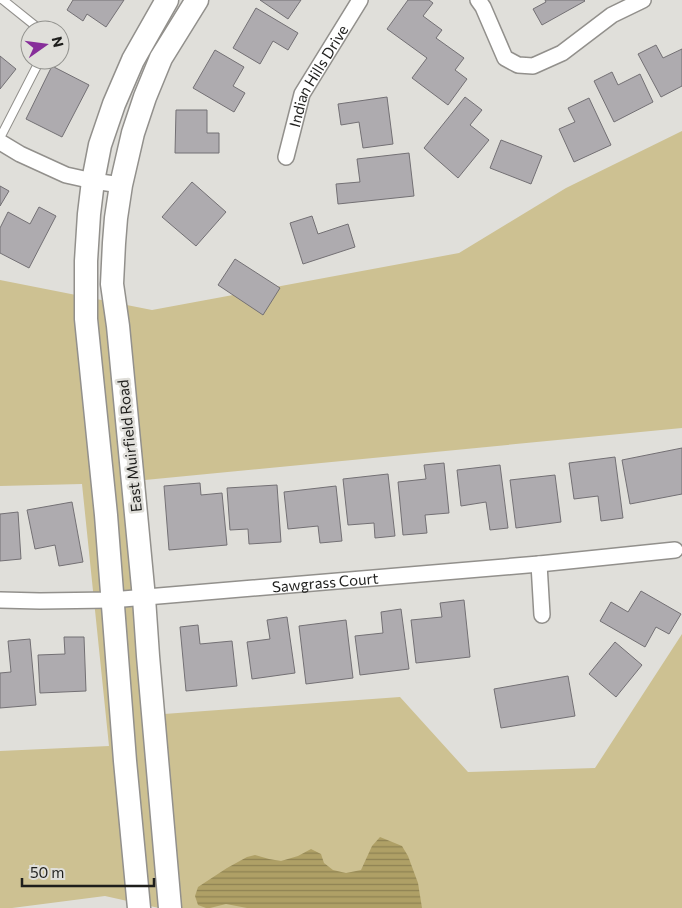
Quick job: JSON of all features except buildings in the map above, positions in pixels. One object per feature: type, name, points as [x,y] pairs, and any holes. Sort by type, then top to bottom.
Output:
[{"type":"street","name":"East Muirfield Road","points":[[139,908],[124,762],[105,506],[86,319],[86,261],[89,214],[100,145],[114,104],[133,60],[167,0]]},
{"type":"street","name":"East Muirfield Road","points":[[170,908],[148,665],[144,598],[112,284],[116,218],[121,185],[133,133],[161,58],[197,0]]},
{"type":"street","name":"Indian Hills Drive","points":[[286,156],[302,94],[360,0]]},
{"type":"street","points":[[478,0],[483,7],[505,58],[518,65],[533,66],[562,53],[612,15],[643,0]]},
{"type":"street","points":[[0,142],[20,154],[66,175],[121,185]]},
{"type":"street","name":"Sawgrass Court","points":[[0,600],[40,601],[144,598],[538,564],[675,550]]},
{"type":"street","points":[[538,564],[542,615]]},
{"type":"lane","points":[[2,0],[28,20]]},
{"type":"lane","points":[[0,138],[35,70]]},
{"type":"shaded area","points":[[682,131],[682,428],[145,480],[164,714],[400,697],[468,772],[595,768],[682,634],[682,908],[159,908],[105,896],[0,908],[0,751],[109,746],[82,484],[0,486],[0,280],[152,310],[459,253],[566,188]]},
{"type":"shaded area","points":[[380,837],[402,846],[408,856],[418,883],[422,908],[247,908],[226,904],[206,908],[198,905],[195,896],[198,887],[247,857],[255,855],[281,861],[298,856],[311,849],[321,854],[324,863],[333,870],[346,873],[361,870],[372,846]]}]
